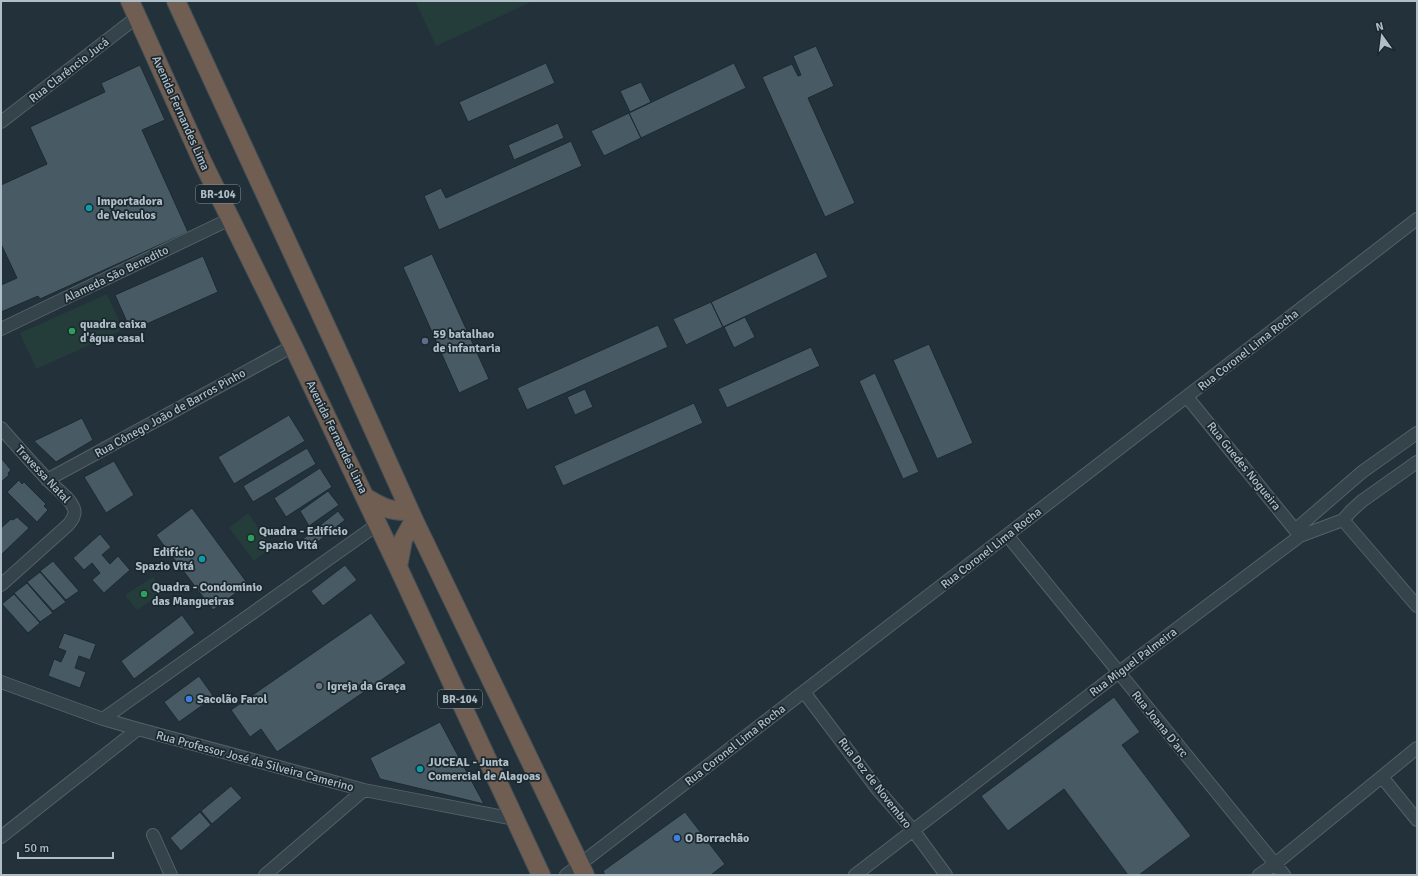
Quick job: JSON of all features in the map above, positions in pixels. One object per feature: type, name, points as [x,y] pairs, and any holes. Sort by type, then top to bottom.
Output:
[{"type":"highway","name":"BR-104","points":[[176,1],[577,872]]},
{"type":"highway","name":"Avenida Fernandes Lima","points":[[133,9],[203,163],[378,524],[541,875]]},
{"type":"highway","points":[[365,497],[386,508],[412,515],[403,540],[398,567]]},
{"type":"street","name":"Rua Clarêncio Jucá","points":[[1,122],[133,9]]},
{"type":"street","name":"Alameda São Benedito","points":[[1,329],[230,219]]},
{"type":"street","name":"Rua Coronel Lima Rocha","points":[[577,872],[804,692],[1417,220]]},
{"type":"street","name":"Rua Cônego João de Barros Pinho","points":[[47,480],[293,346]]},
{"type":"street","name":"Rua Guedes Nogueira","points":[[1187,397],[1298,533]]},
{"type":"street","name":"Travessa Natal","points":[[1,428],[47,480],[68,499],[74,507],[75,512],[68,525],[1,585]]},
{"type":"street","name":"Rua Miguel Palmeira","points":[[855,875],[1298,533],[1362,472],[1417,433]]},
{"type":"street","name":"Rua Miguel Palmeira","points":[[1298,533],[1344,520],[1362,500],[1417,462]]},
{"type":"street","points":[[1344,520],[1417,606]]},
{"type":"street","points":[[103,719],[378,524]]},
{"type":"street","name":"Rua Joana D'arc","points":[[1007,535],[1284,875]]},
{"type":"street","name":"Rua Professor José da Silveira Camerino","points":[[1,682],[138,730],[364,790],[515,819]]},
{"type":"street","name":"Rua Dez de Novembro","points":[[804,692],[878,790],[913,830],[946,875]]},
{"type":"street","points":[[1,837],[138,730]]},
{"type":"street","points":[[1259,875],[1275,864],[1382,778],[1417,748]]},
{"type":"street","points":[[1382,778],[1417,820]]},
{"type":"street","points":[[265,875],[364,790]]},
{"type":"street","points":[[153,835],[171,875]]},
{"type":"green space","points":[[415,1],[533,1],[436,46]]},
{"type":"green space","name":"quadra caixa d'água casal","points":[[107,294],[123,330],[36,369],[20,333]]},
{"type":"green space","name":"Quadra - Edifício Spazio Vitá","points":[[248,513],[272,547],[254,561],[229,528]]},
{"type":"green space","name":"Quadra - Condominio das Mangueiras","points":[[153,577],[164,592],[137,610],[125,595]]},
{"type":"building","points":[[816,46],[834,86],[808,98],[855,203],[825,217],[762,77],[792,64],[798,76],[801,75],[793,56]]},
{"type":"building","points":[[546,63],[555,83],[468,122],[459,102]]},
{"type":"building","points":[[734,63],[746,88],[641,138],[629,113]]},
{"type":"building","name":"Importadora de Veiculos","points":[[140,65],[165,120],[142,130],[188,232],[40,299],[38,296],[1,312],[1,285],[17,278],[1,244],[1,185],[47,164],[30,127],[105,92],[101,83]]},
{"type":"building","points":[[641,82],[651,102],[630,112],[620,91]]},
{"type":"building","points":[[629,113],[641,138],[604,156],[591,131]]},
{"type":"building","points":[[558,123],[564,138],[514,160],[508,145]]},
{"type":"building","points":[[571,141],[582,166],[439,230],[424,196],[441,188],[446,198]]},
{"type":"building","points":[[816,252],[828,277],[723,327],[711,302]]},
{"type":"building","points":[[432,254],[489,379],[459,393],[403,267]]},
{"type":"building","points":[[203,256],[218,292],[131,331],[115,295]]},
{"type":"building","points":[[711,302],[723,327],[686,345],[673,319]]},
{"type":"building","points":[[745,317],[755,337],[734,348],[724,327]]},
{"type":"building","points":[[658,325],[668,347],[527,410],[517,388]]},
{"type":"building","points":[[929,344],[973,443],[937,459],[893,360]]},
{"type":"building","points":[[811,347],[820,366],[727,408],[718,389]]},
{"type":"building","points":[[875,373],[919,472],[903,479],[859,381]]},
{"type":"building","points":[[585,389],[593,407],[575,415],[567,397]]},
{"type":"building","points":[[694,403],[703,423],[563,486],[554,466]]},
{"type":"building","points":[[289,415],[305,441],[234,484],[218,457]]},
{"type":"building","points":[[82,418],[93,440],[56,462],[34,441]]},
{"type":"building","points":[[307,448],[316,464],[253,502],[243,486]]},
{"type":"building","points":[[1,458],[11,470],[8,473],[9,475],[1,482]]},
{"type":"building","points":[[114,461],[134,495],[106,513],[84,477]]},
{"type":"building","points":[[320,468],[332,487],[286,517],[274,498]]},
{"type":"building","points":[[19,480],[22,484],[24,482],[46,504],[44,506],[48,510],[37,522],[7,492]]},
{"type":"building","points":[[328,491],[339,505],[309,526],[300,511]]},
{"type":"building","name":"Edifício Spazio Vitá","points":[[192,508],[248,584],[213,610],[156,535]]},
{"type":"building","points":[[338,511],[345,520],[310,548],[303,539]]},
{"type":"building","points":[[17,517],[29,528],[1,555],[1,528],[11,519],[13,520]]},
{"type":"building","points":[[100,534],[111,547],[102,555],[110,564],[118,556],[130,570],[104,593],[92,580],[100,573],[92,563],[84,570],[73,558]]},
{"type":"building","points":[[53,561],[79,591],[66,600],[40,571]]},
{"type":"building","points":[[345,565],[357,580],[323,606],[311,591]]},
{"type":"building","points":[[40,572],[66,602],[53,611],[27,582]]},
{"type":"building","points":[[27,583],[53,613],[40,622],[14,593]]},
{"type":"building","points":[[14,594],[40,623],[28,633],[2,604]]},
{"type":"building","name":"Igreja da Graça","points":[[371,613],[406,663],[277,752],[261,729],[250,737],[231,710]]},
{"type":"building","points":[[182,615],[195,633],[134,679],[121,661]]},
{"type":"building","points":[[64,633],[96,644],[90,660],[79,656],[75,668],[86,672],[80,688],[48,676],[54,659],[61,662],[66,651],[58,648]]},
{"type":"building","name":"Sacolão Farol","points":[[199,676],[214,697],[179,722],[164,702]]},
{"type":"building","points":[[1114,697],[1140,732],[1122,745],[1191,836],[1139,875],[1128,875],[1064,789],[1008,831],[981,796]]},
{"type":"building","name":"JUCEAL - Junta Comercial de Alagoas","points":[[440,722],[484,804],[380,779],[370,758]]},
{"type":"building","points":[[231,786],[242,798],[212,824],[201,811]]},
{"type":"building","points":[[200,812],[211,825],[181,851],[170,838]]},
{"type":"building","name":"O Borrachão","points":[[685,812],[725,864],[711,875],[605,875],[603,871]]},
{"type":"place","name":"Importadora de Veiculos","points":[[89,208]]},
{"type":"place","name":"quadra caixa d'água casal","points":[[72,331]]},
{"type":"place","name":"59 batalhao de infantaria","points":[[425,341]]},
{"type":"place","name":"Quadra - Edifício Spazio Vitá","points":[[251,538]]},
{"type":"place","name":"Edifício Spazio Vitá","points":[[202,559]]},
{"type":"place","name":"Quadra - Condominio das Mangueiras","points":[[144,594]]},
{"type":"place","name":"Igreja da Graça","points":[[319,686]]},
{"type":"place","name":"Sacolão Farol","points":[[189,699]]},
{"type":"place","name":"JUCEAL - Junta Comercial de Alagoas","points":[[420,769]]},
{"type":"place","name":"O Borrachão","points":[[677,838]]}]
